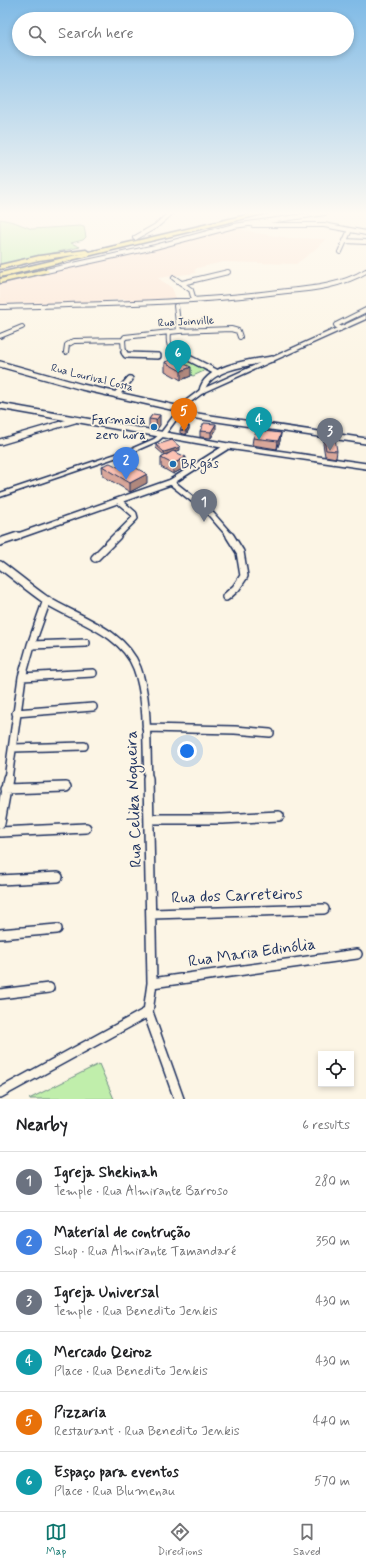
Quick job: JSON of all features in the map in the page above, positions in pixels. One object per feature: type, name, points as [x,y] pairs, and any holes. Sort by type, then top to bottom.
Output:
[{"type":"highway","points":[[0,270],[27,264]]},
{"type":"highway","points":[[0,275],[48,264]]},
{"type":"highway","points":[[46,271],[69,264]]},
{"type":"main road","points":[[0,267],[11,264]]},
{"type":"main road","points":[[0,281],[46,271]]},
{"type":"main road","points":[[0,495],[133,450],[156,440],[162,435],[179,411],[191,398],[202,391],[366,317]]},
{"type":"street","points":[[182,283],[228,272]]},
{"type":"street","points":[[0,307],[241,297],[322,286],[347,281],[366,272]]},
{"type":"street","points":[[174,278],[191,290],[194,300]]},
{"type":"street","points":[[176,306],[179,331]]},
{"type":"street","points":[[340,329],[336,325],[366,310]]},
{"type":"street","points":[[0,336],[22,327]]},
{"type":"street","name":"Rua Joinville","points":[[123,340],[125,336],[130,335],[231,329],[238,331],[240,337]]},
{"type":"street","points":[[169,332],[168,343],[172,349],[218,373]]},
{"type":"street","points":[[66,352],[67,345],[74,341],[123,340],[124,352],[126,355],[158,356]]},
{"type":"street","points":[[202,391],[202,384],[218,373],[242,363],[272,359]]},
{"type":"street","name":"Rua Lourival Costa","points":[[0,364],[62,382],[179,411],[264,427],[366,441]]},
{"type":"street","points":[[116,395],[130,379]]},
{"type":"street","points":[[0,406],[228,446],[366,466]]},
{"type":"street","points":[[0,442],[78,420]]},
{"type":"street","points":[[0,542],[171,482],[228,446]]},
{"type":"street","points":[[171,482],[197,503],[226,532],[240,553],[244,576],[226,597]]},
{"type":"street","points":[[95,558],[136,518],[134,514],[119,501]]},
{"type":"street","name":"Rua Celika Nogueira","points":[[0,565],[47,600],[90,622],[111,636],[132,658],[137,667],[144,694],[150,819],[152,983],[148,1012],[179,1099]]},
{"type":"street","points":[[0,823],[22,677],[31,645],[47,600]]},
{"type":"street","points":[[31,645],[86,643]]},
{"type":"street","points":[[22,677],[93,673]]},
{"type":"street","points":[[16,713],[93,707]]},
{"type":"street","points":[[146,728],[235,730],[270,733]]},
{"type":"street","points":[[12,748],[84,746]]},
{"type":"street","points":[[5,789],[66,787]]},
{"type":"street","points":[[150,819],[222,819],[279,816]]},
{"type":"street","points":[[0,832],[86,828]]},
{"type":"street","points":[[0,880],[58,877]]},
{"type":"street","name":"Rua dos Carreteiros","points":[[152,914],[324,909]]},
{"type":"street","points":[[0,934],[57,929]]},
{"type":"street","name":"Rua Maria Edinólia","points":[[152,983],[357,954]]},
{"type":"street","points":[[0,994],[49,988]]},
{"type":"street","points":[[2,1095],[148,1012]]},
{"type":"shaded area","points":[[88,264],[213,264],[197,268],[194,271],[196,273],[158,278],[172,288],[176,298],[126,301],[125,299],[95,302],[0,304],[0,283]]},
{"type":"green space","points":[[184,358],[206,370],[193,376],[170,363]]},
{"type":"green space","points":[[99,1064],[114,1099],[29,1099]]},
{"type":"building","points":[[174,359],[191,367],[181,371],[165,362]]},
{"type":"building","points":[[153,414],[160,415],[156,420],[149,419]]},
{"type":"building","points":[[204,423],[216,424],[211,432],[200,431]]},
{"type":"building","points":[[183,425],[189,426],[186,431],[180,430]]},
{"type":"building","points":[[258,427],[265,428],[264,431],[281,433],[278,441],[253,438]]},
{"type":"building","points":[[324,438],[335,438],[337,451],[326,450]]},
{"type":"building","points":[[172,440],[180,447],[164,452],[156,445]]},
{"type":"building","points":[[173,451],[186,457],[173,464],[161,458]]},
{"type":"building","points":[[110,463],[118,467],[127,463],[147,474],[130,483],[102,466]]},
{"type":"place","name":"Espaço para eventos","points":[[178,373]]},
{"type":"place","name":"Farmacia zero hora","points":[[154,427]]},
{"type":"place","name":"Pizzaria","points":[[184,431]]},
{"type":"place","name":"Mercado Qeiroz","points":[[259,440]]},
{"type":"place","name":"Igreja Universal","points":[[330,451]]},
{"type":"place","name":"BR gás","points":[[173,464]]},
{"type":"place","name":"Material de contrução","points":[[126,480]]},
{"type":"place","name":"Igreja Shekinah","points":[[204,522]]}]
